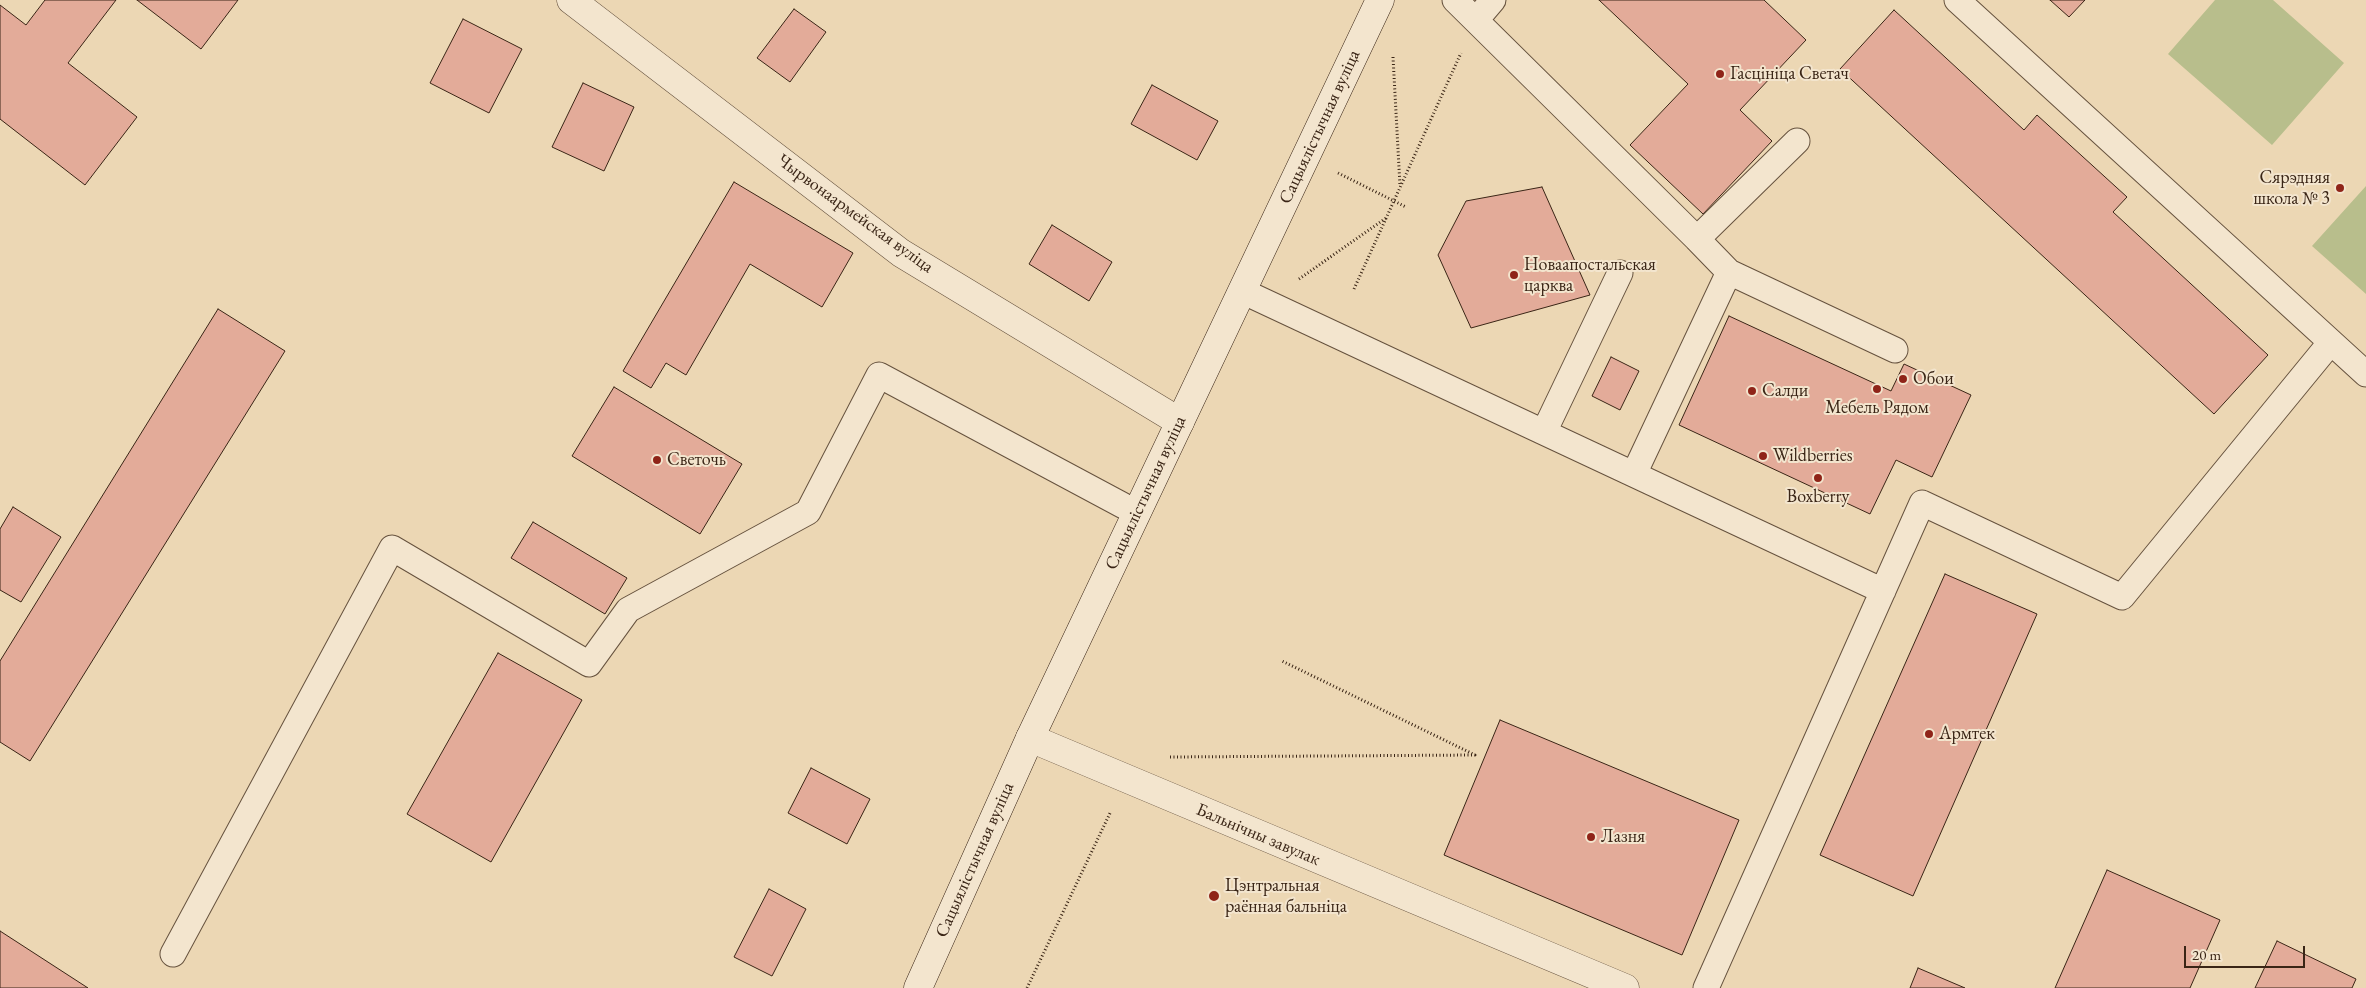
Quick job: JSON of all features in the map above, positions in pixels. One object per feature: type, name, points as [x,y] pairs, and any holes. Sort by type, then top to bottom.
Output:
[{"type":"street","name":"Чырвонаармейская вуліца","points":[[570,0],[901,253],[1180,422]]},
{"type":"street","name":"Сацыялістычная вуліца","points":[[918,988],[1030,738],[1380,0]]},
{"type":"street","name":"Бальнічны завулак","points":[[1030,738],[1625,988]]},
{"type":"lane","points":[[1455,0],[1729,272],[1895,350]]},
{"type":"lane","points":[[1476,20],[1494,0]]},
{"type":"lane","points":[[1957,0],[2366,374]]},
{"type":"lane","points":[[1697,239],[1797,141]]},
{"type":"lane","points":[[1634,474],[1729,272]]},
{"type":"lane","points":[[1544,432],[1620,273]]},
{"type":"lane","points":[[1242,291],[1883,591]]},
{"type":"lane","points":[[1706,988],[1922,503],[2122,597],[2331,342]]},
{"type":"lane","points":[[173,954],[392,548],[590,664],[628,610],[808,512],[879,375],[1137,513]]},
{"type":"path","points":[[1354,289],[1476,20]]},
{"type":"path","points":[[1393,56],[1400,186]]},
{"type":"path","points":[[1338,173],[1406,207]]},
{"type":"path","points":[[1291,284],[1386,218]]},
{"type":"path","points":[[1167,757],[1475,755],[1282,661]]},
{"type":"path","points":[[1028,988],[1112,808]]},
{"type":"green space","points":[[2215,0],[2273,0],[2344,63],[2272,145],[2168,54]]},
{"type":"green space","points":[[2366,186],[2366,294],[2312,246]]},
{"type":"building","points":[[45,0],[116,0],[68,63],[137,117],[85,185],[0,119],[0,5],[26,25]]},
{"type":"building","points":[[137,0],[238,0],[201,49]]},
{"type":"building","points":[[1599,0],[1764,0],[1806,40],[1740,110],[1772,141],[1703,214],[1630,145],[1688,84]]},
{"type":"building","points":[[2050,0],[2085,0],[2069,17]]},
{"type":"building","points":[[794,9],[826,32],[790,82],[757,58]]},
{"type":"building","points":[[1894,10],[2024,130],[2037,115],[2127,197],[2113,212],[2268,355],[2214,414],[1840,69]]},
{"type":"building","points":[[463,19],[522,49],[489,113],[430,83]]},
{"type":"building","points":[[583,83],[634,107],[604,171],[552,147]]},
{"type":"building","points":[[1152,85],[1218,121],[1197,160],[1131,124]]},
{"type":"building","points":[[734,182],[853,253],[822,307],[750,264],[686,375],[666,363],[651,388],[623,371]]},
{"type":"building","name":"Новаапостальская царква","points":[[1542,187],[1590,295],[1471,328],[1438,255],[1466,201]]},
{"type":"building","points":[[1052,225],[1112,262],[1089,301],[1029,264]]},
{"type":"building","points":[[218,309],[285,351],[30,761],[0,742],[0,661]]},
{"type":"building","points":[[1729,316],[1891,391],[1904,364],[1971,395],[1932,477],[1896,460],[1870,514],[1679,425]]},
{"type":"building","points":[[1611,357],[1639,371],[1620,410],[1592,396]]},
{"type":"building","name":"Светочь","points":[[614,387],[742,464],[700,534],[572,456]]},
{"type":"building","points":[[13,507],[61,537],[21,602],[0,590],[0,529]]},
{"type":"building","points":[[533,522],[627,578],[605,614],[511,558]]},
{"type":"building","points":[[1945,574],[2037,614],[1913,896],[1820,855]]},
{"type":"building","points":[[498,653],[582,700],[491,862],[407,814]]},
{"type":"building","name":"Лазня","points":[[1500,720],[1739,820],[1682,955],[1444,855]]},
{"type":"building","points":[[811,768],[870,799],[847,844],[788,813]]},
{"type":"building","points":[[2107,870],[2220,920],[2190,988],[2055,988]]},
{"type":"building","points":[[769,889],[806,909],[772,976],[734,957]]},
{"type":"building","points":[[0,931],[88,988],[0,988]]},
{"type":"building","points":[[2277,941],[2356,979],[2352,988],[2255,988]]},
{"type":"building","points":[[1918,968],[1965,988],[1910,988]]},
{"type":"place","name":"Гасцініца Светач","points":[[1720,74]]},
{"type":"place","name":"Сярэдняя школа № 3","points":[[2340,188]]},
{"type":"place","name":"Новаапостальская царква","points":[[1514,275]]},
{"type":"place","name":"Обои","points":[[1903,379]]},
{"type":"place","name":"Мебель Рядом","points":[[1877,389]]},
{"type":"place","name":"Салди","points":[[1752,391]]},
{"type":"place","name":"Wildberries","points":[[1763,456]]},
{"type":"place","name":"Светочь","points":[[657,460]]},
{"type":"place","name":"Boxberry","points":[[1818,478]]},
{"type":"place","name":"Армтек","points":[[1929,734]]},
{"type":"place","name":"Лазня","points":[[1591,837]]},
{"type":"place","name":"Цэнтральная раённая бальніца","points":[[1214,896]]}]
